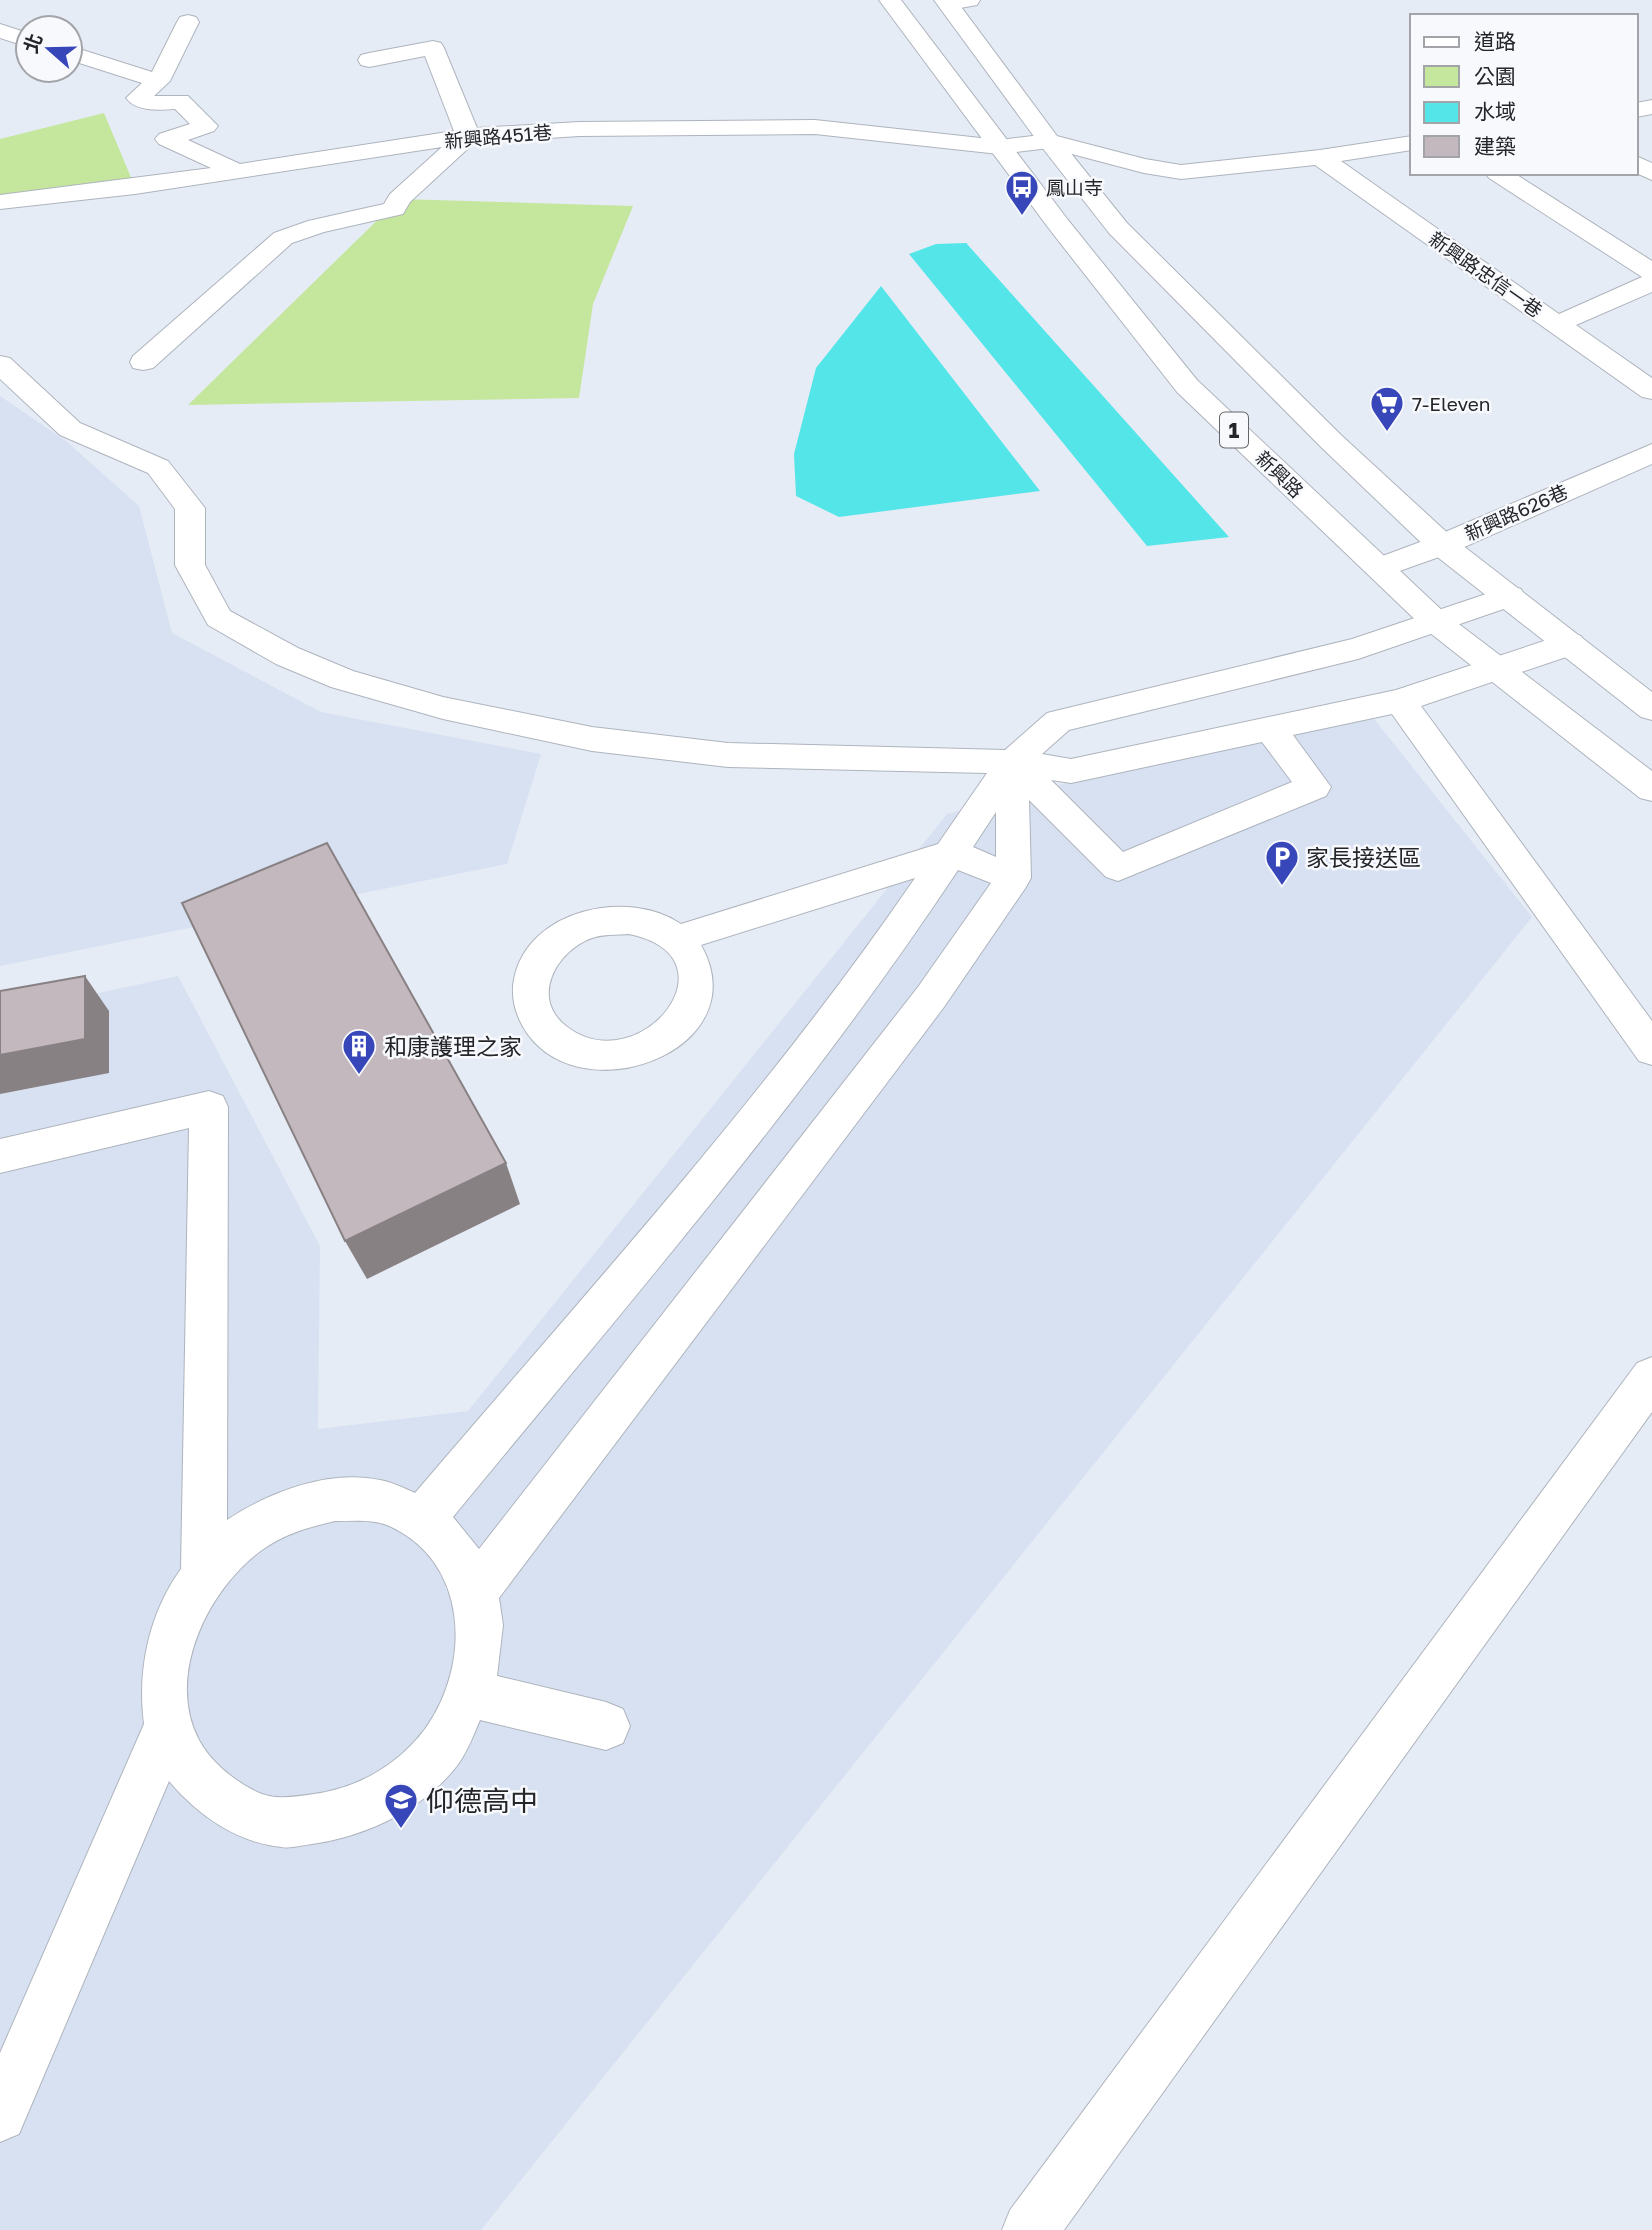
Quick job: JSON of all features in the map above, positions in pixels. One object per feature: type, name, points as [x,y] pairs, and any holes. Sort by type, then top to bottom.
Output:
[{"type":"street","name":"新興路","points":[[890,0],[999,146],[1187,386],[1436,622],[1652,789]]},
{"type":"street","points":[[954,1],[1049,141],[1118,228],[1331,441],[1442,545],[1652,709]]},
{"type":"street","points":[[188,22],[159,81],[137,97],[155,104],[180,101],[206,125],[167,139],[238,172]]},
{"type":"street","points":[[143,362],[283,238],[317,226],[394,209],[399,199],[468,136],[433,48],[369,60]]},
{"type":"street","points":[[84,57],[159,81]]},
{"type":"street","name":"新興路451巷","points":[[0,202],[135,187],[468,136],[579,129],[815,127],[999,146],[1049,141]]},
{"type":"street","points":[[1049,141],[1144,166],[1181,172],[1320,157],[1410,143]]},
{"type":"street","name":"新興路忠信一巷","points":[[1320,157],[1652,391]]},
{"type":"street","points":[[1500,175],[1652,272]]},
{"type":"street","points":[[1558,324],[1652,282]]},
{"type":"street","points":[[0,364],[70,429],[158,467],[190,508],[190,565],[219,618],[287,656],[342,679],[443,708],[606,740],[728,755],[1012,762],[1071,771],[1400,701],[1570,643]]},
{"type":"street","name":"新興路626巷","points":[[1380,568],[1442,545],[1652,453]]},
{"type":"street","points":[[422,1519],[738,1142],[880,958],[1012,762],[1058,721],[1358,648],[1510,596]]},
{"type":"street","points":[[1400,701],[1652,1050]]},
{"type":"street","points":[[1012,762],[1118,868],[1314,787],[1270,729]]},
{"type":"street","points":[[476,1590],[931,998],[1014,878],[1012,762]]},
{"type":"street","points":[[677,939],[692,958],[698,980],[694,1003],[681,1025],[659,1042],[632,1052],[603,1056],[575,1050],[551,1037],[535,1018],[530,998],[531,977],[541,957],[557,941],[578,928],[602,921],[629,920],[656,926],[677,939],[952,853],[1014,878]]},
{"type":"street","points":[[0,1156],[209,1107],[204,1573]]},
{"type":"street","points":[[1030,2230],[1652,1377]]},
{"type":"street","points":[[335,1499],[382,1502],[422,1519],[455,1549],[476,1590],[482,1639],[470,1695],[440,1748],[394,1791],[340,1817],[282,1823],[230,1807],[190,1773],[168,1726],[164,1671],[177,1620],[204,1573],[242,1536],[287,1510],[335,1499]]},
{"type":"street","points":[[470,1695],[606,1726]]},
{"type":"street","points":[[0,2115],[168,1726]]},
{"type":"shaded area","points":[[0,396],[66,441],[139,506],[172,633],[321,712],[541,754],[507,864],[0,966]]},
{"type":"shaded area","name":"仰德高中","points":[[1363,705],[1532,917],[481,2230],[0,2230],[0,1014],[178,976],[320,1246],[318,1429],[468,1411],[947,814]]},
{"type":"green space","points":[[104,113],[135,187],[0,202],[0,139]]},
{"type":"green space","points":[[399,199],[633,206],[593,304],[579,398],[188,405]]},
{"type":"water","points":[[967,243],[1229,537],[1147,546],[909,254],[936,244]]},
{"type":"water","points":[[881,286],[1040,491],[839,517],[796,496],[794,454],[816,368]]},
{"type":"building","name":"和康護理之家","points":[[327,843],[506,1163],[345,1241],[182,903]]},
{"type":"building","points":[[85,976],[85,1039],[0,1055],[0,991]]},
{"type":"place","name":"鳳山寺","points":[[1022,217]]},
{"type":"place","name":"7-Eleven","points":[[1387,433]]},
{"type":"place","name":"家長接送區","points":[[1282,887]]},
{"type":"place","name":"和康護理之家","points":[[359,1076]]},
{"type":"place","name":"仰德高中","points":[[401,1830]]}]
